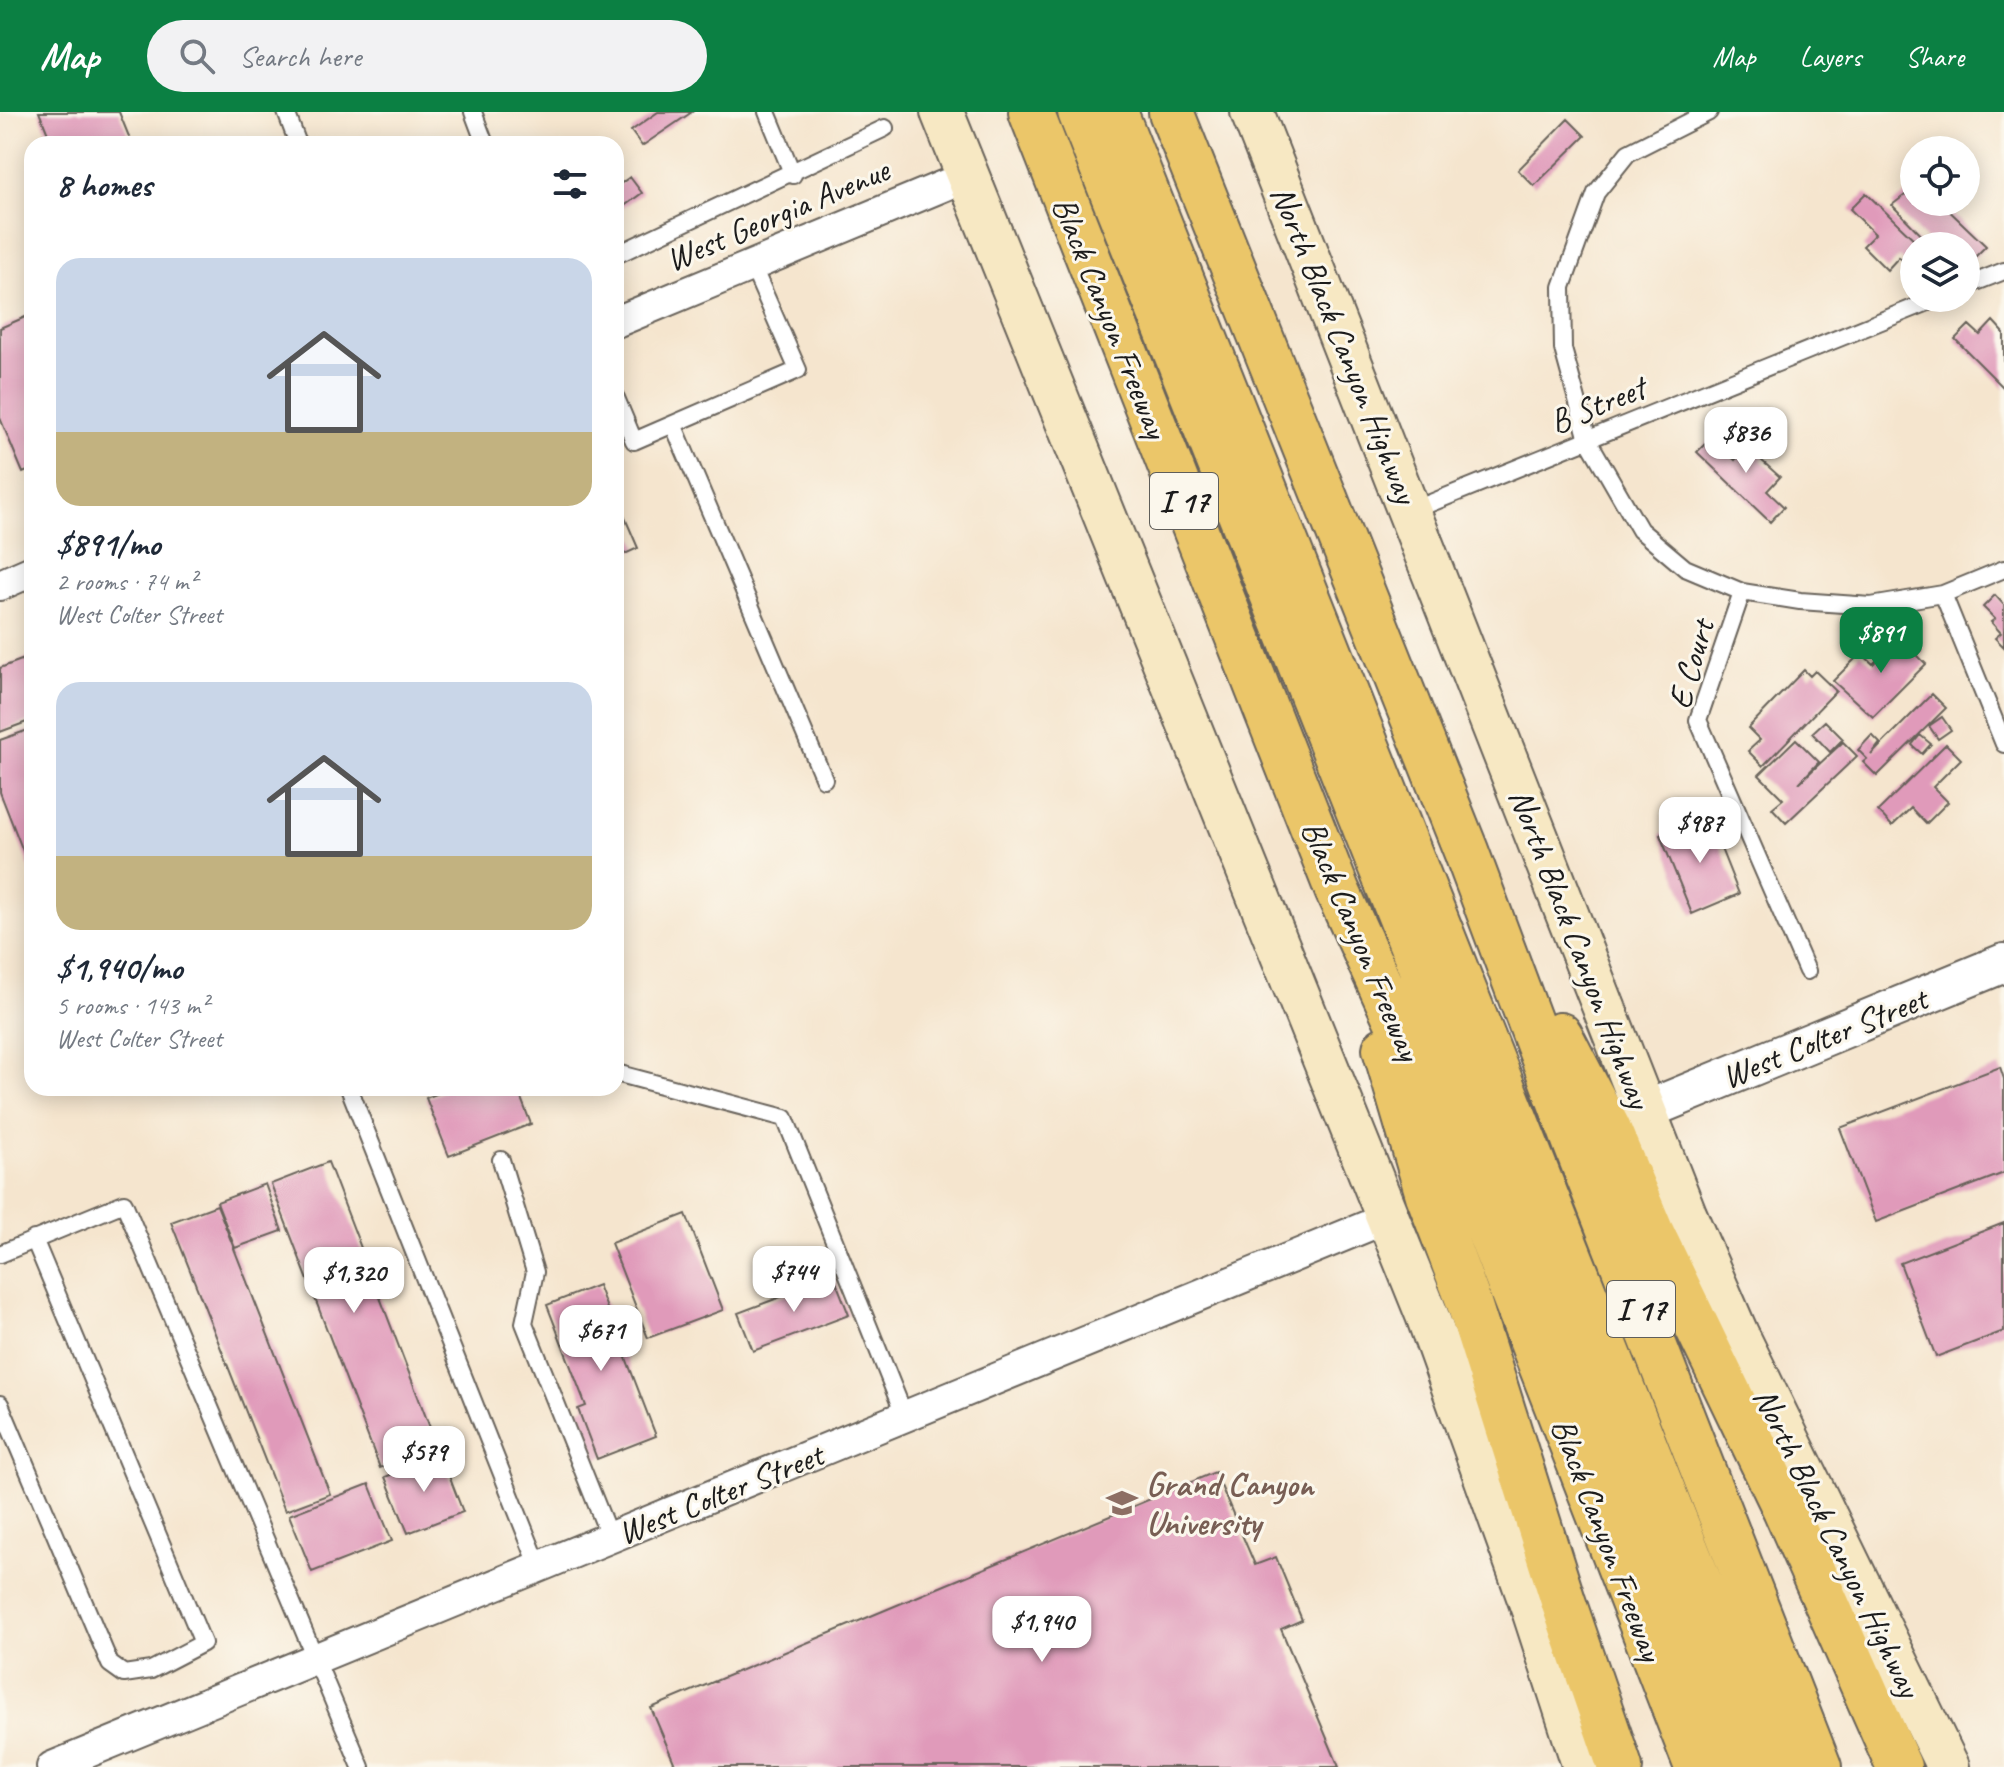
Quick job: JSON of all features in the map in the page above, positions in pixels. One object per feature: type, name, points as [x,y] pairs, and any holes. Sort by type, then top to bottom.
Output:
[{"type":"highway","name":"Black Canyon Freeway","points":[[1031,112],[1337,890],[1469,1180],[1697,1767]]},
{"type":"highway","points":[[1080,112],[1739,1767]]},
{"type":"highway","points":[[1115,112],[1773,1767]]},
{"type":"highway","name":"I 17","points":[[1171,112],[1466,851],[1576,1145],[1819,1767]]},
{"type":"highway","points":[[1466,851],[1608,1128],[1651,1231],[1785,1509],[1899,1767]]},
{"type":"highway","points":[[1337,890],[1428,1195],[1468,1300],[1563,1601],[1620,1767]]},
{"type":"main road","points":[[942,112],[1387,1218],[1473,1440],[1584,1767]]},
{"type":"main road","name":"North Black Canyon Highway","points":[[1252,112],[1644,1111],[1737,1334],[1948,1767]]},
{"type":"street","name":"West Georgia Avenue","points":[[624,319],[967,176]]},
{"type":"street","points":[[0,585],[24,574]]},
{"type":"street","name":"West Colter Street","points":[[1644,1111],[2004,963]]},
{"type":"street","name":"West Colter Street","points":[[52,1767],[1387,1218]]},
{"type":"lane","points":[[286,112],[295,136]]},
{"type":"lane","points":[[473,112],[482,136]]},
{"type":"lane","points":[[767,112],[793,175]]},
{"type":"lane","points":[[1709,112],[1628,153],[1596,193],[1562,287],[1563,349],[1588,440],[1640,530],[1685,568],[1742,592],[1800,601],[1871,606],[1943,594],[2004,569]]},
{"type":"lane","points":[[624,251],[793,175],[885,128]]},
{"type":"lane","points":[[624,417],[634,441],[798,370],[752,265]]},
{"type":"lane","points":[[1980,280],[2004,271]]},
{"type":"lane","name":"B Street","points":[[1411,511],[1903,312]]},
{"type":"lane","points":[[673,424],[824,779]]},
{"type":"lane","name":"E Court","points":[[1742,592],[1698,720],[1807,971]]},
{"type":"lane","points":[[1943,594],[2004,744]]},
{"type":"lane","points":[[624,1075],[785,1118],[905,1417]]},
{"type":"lane","points":[[352,1096],[539,1567]]},
{"type":"lane","points":[[501,1160],[535,1272],[524,1323],[610,1538]]},
{"type":"lane","points":[[0,1254],[124,1203],[361,1767]]},
{"type":"lane","points":[[0,1404],[110,1664],[124,1674],[151,1670],[203,1643],[34,1239]]},
{"type":"building","points":[[39,112],[119,112],[129,136],[49,136]]},
{"type":"building","points":[[658,112],[692,112],[642,146],[631,131]]},
{"type":"building","points":[[1568,119],[1585,136],[1534,186],[1518,170]]},
{"type":"building","points":[[630,177],[642,193],[624,206],[624,181]]},
{"type":"building","points":[[1866,193],[1906,232],[1900,232],[1900,258],[1887,270],[1863,246],[1875,234],[1850,209]]},
{"type":"building","points":[[1900,199],[1900,213],[1892,205]]},
{"type":"building","points":[[1903,216],[1955,216],[1971,232],[1918,232]]},
{"type":"building","points":[[24,318],[23,473],[0,418],[0,328]]},
{"type":"building","points":[[1993,321],[2004,333],[2004,388],[1955,339],[1969,325],[1980,335]]},
{"type":"building","points":[[1711,438],[1735,460],[1754,438],[1768,451],[1761,460],[1780,477],[1767,491],[1784,507],[1770,522],[1697,452]]},
{"type":"building","points":[[624,516],[638,548],[624,554]]},
{"type":"building","points":[[1995,595],[2004,605],[2004,647],[1995,638],[2001,633],[1991,622],[1995,619],[1983,607]]},
{"type":"building","points":[[1904,633],[1922,650],[1917,655],[1926,664],[1873,717],[1833,681],[1861,653],[1873,664]]},
{"type":"building","points":[[24,659],[24,723],[0,732],[0,668]]},
{"type":"building","points":[[1804,670],[1810,676],[1815,671],[1836,691],[1763,766],[1748,751],[1760,740],[1748,728]]},
{"type":"building","points":[[1932,694],[1946,708],[1877,776],[1863,762],[1867,759],[1858,750],[1872,735],[1880,743],[1871,755]]},
{"type":"building","points":[[1942,717],[1951,730],[1938,739],[1929,726]]},
{"type":"building","points":[[1825,721],[1843,739],[1830,752],[1812,733]]},
{"type":"building","points":[[24,731],[24,854],[0,792],[0,740]]},
{"type":"building","points":[[1920,735],[1931,744],[1922,754],[1912,745]]},
{"type":"building","points":[[1796,739],[1819,762],[1799,783],[1843,742],[1857,756],[1786,823],[1772,808],[1783,799],[1759,775]]},
{"type":"building","points":[[1946,744],[1961,759],[1933,787],[1948,802],[1926,824],[1911,808],[1892,826],[1878,811]]},
{"type":"building","points":[[1708,816],[1739,894],[1692,914],[1660,835]]},
{"type":"building","points":[[2000,1067],[2004,1079],[2004,1173],[1876,1222],[1840,1128]]},
{"type":"building","points":[[520,1096],[531,1124],[449,1156],[426,1098]]},
{"type":"building","points":[[328,1162],[437,1446],[380,1468],[271,1184]]},
{"type":"building","points":[[265,1184],[282,1231],[235,1248],[217,1202]]},
{"type":"building","points":[[217,1205],[330,1494],[285,1511],[171,1222]]},
{"type":"building","points":[[686,1214],[723,1310],[648,1338],[611,1243]]},
{"type":"building","points":[[2004,1223],[2004,1331],[1936,1357],[1900,1263]]},
{"type":"building","points":[[834,1277],[849,1315],[753,1351],[738,1313]]},
{"type":"building","points":[[598,1285],[656,1436],[597,1459],[578,1409],[586,1406],[547,1305]]},
{"type":"building","points":[[441,1455],[463,1512],[408,1533],[385,1477]]},
{"type":"building","points":[[1215,1472],[1255,1565],[1276,1557],[1302,1620],[1281,1629],[1339,1767],[676,1767],[651,1708]]},
{"type":"building","points":[[369,1484],[392,1541],[312,1572],[289,1515]]},
{"type":"place","name":"Grand Canyon University","points":[[1122,1503]]}]
